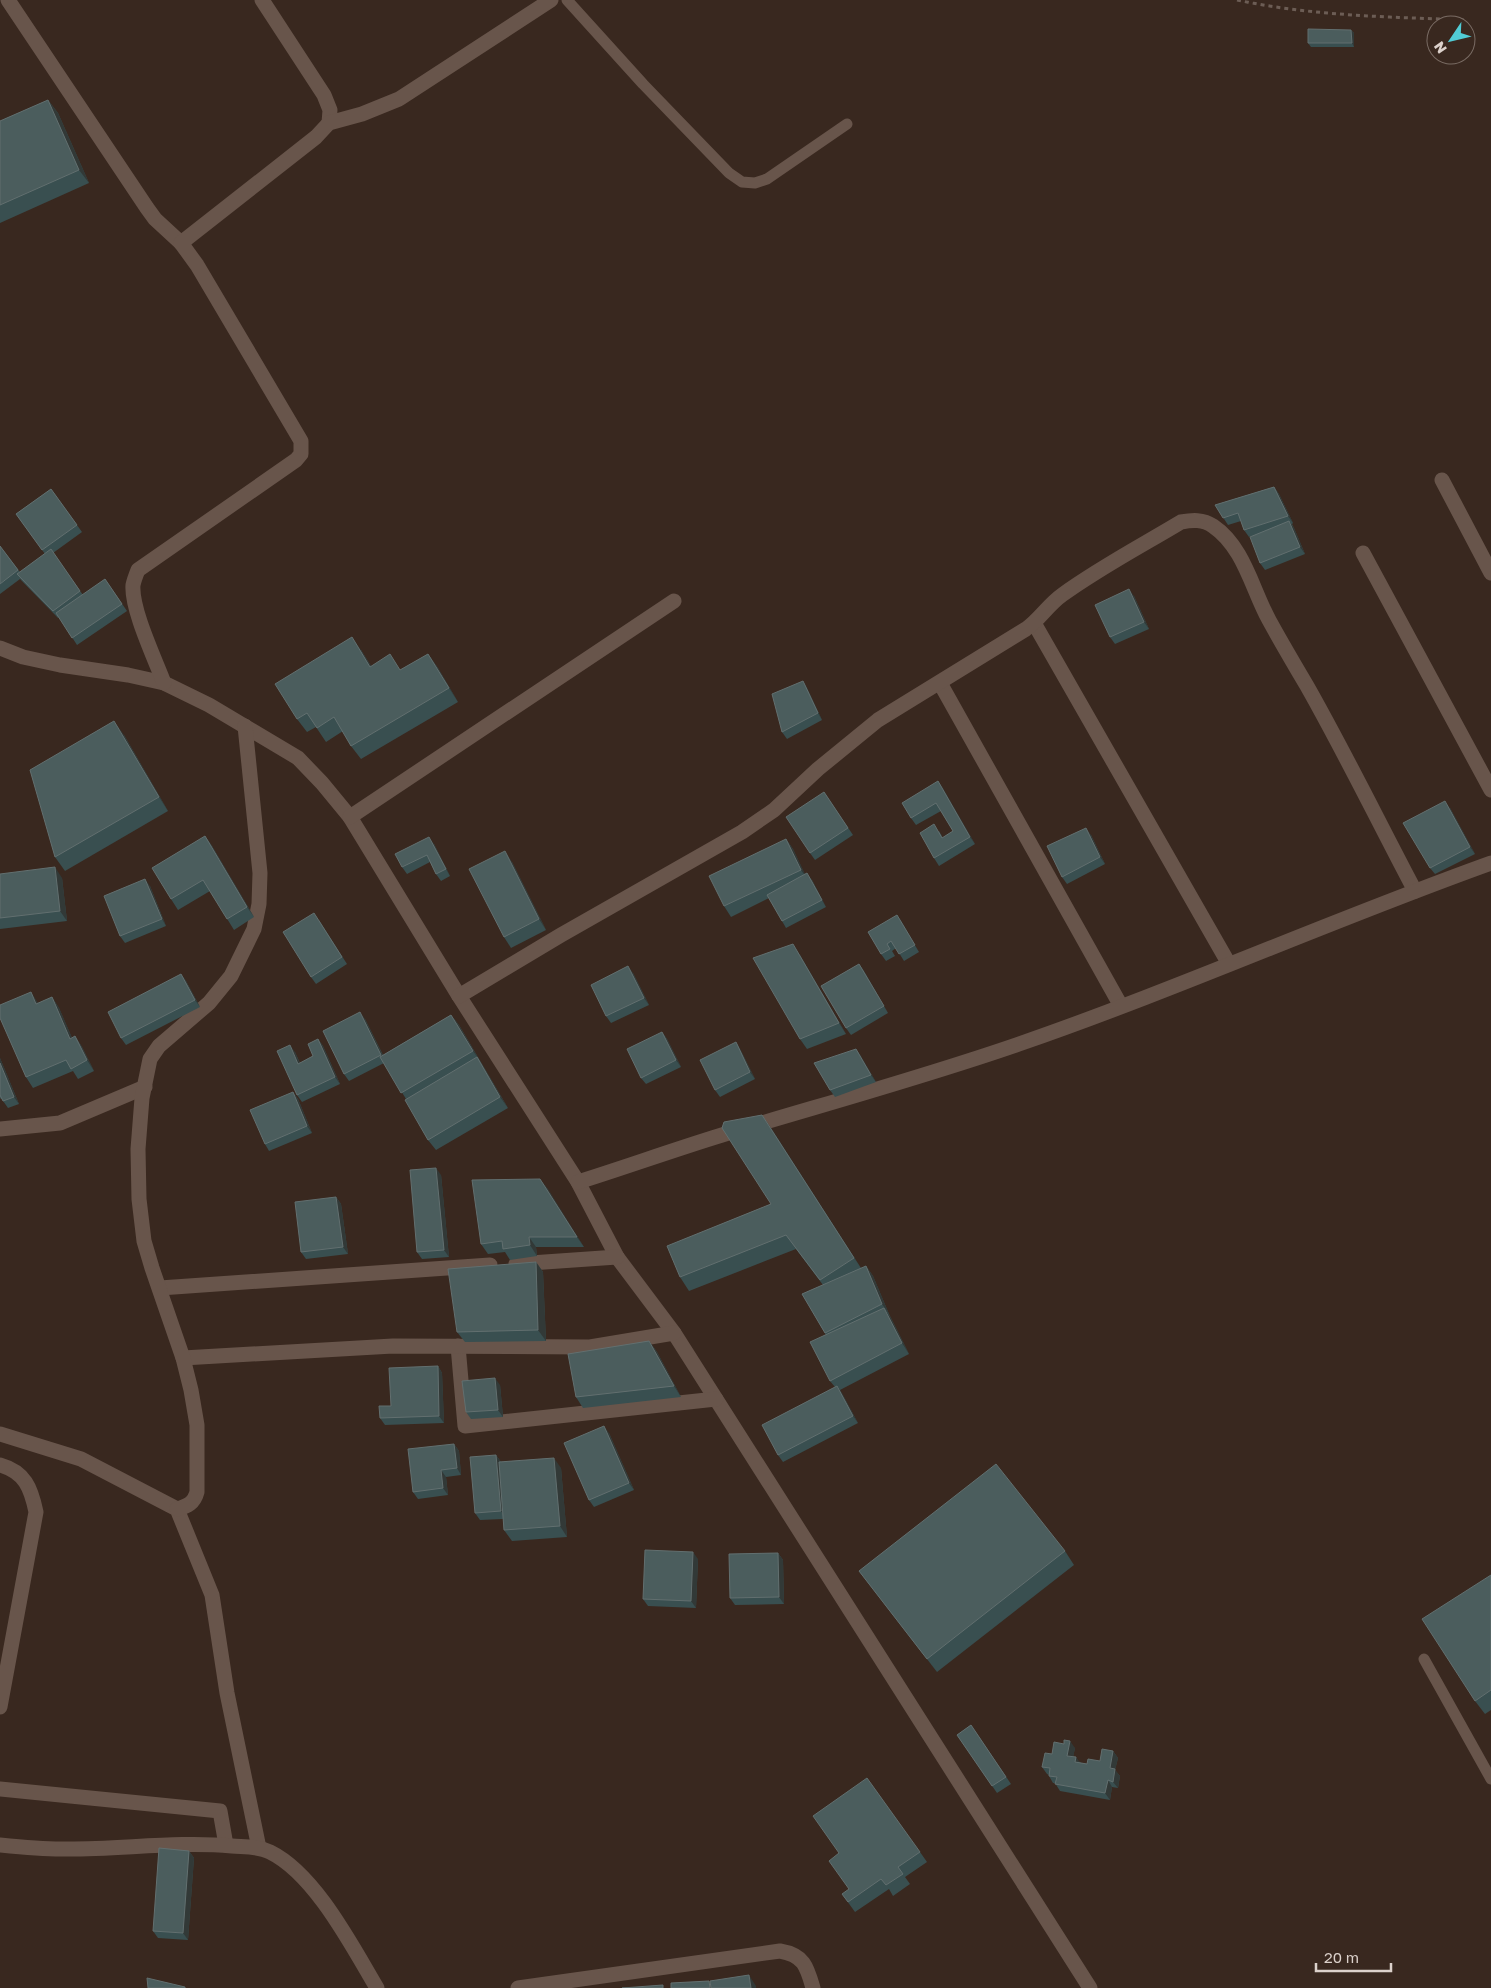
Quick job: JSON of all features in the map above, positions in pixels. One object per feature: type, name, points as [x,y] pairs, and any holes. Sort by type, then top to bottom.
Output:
[{"type":"street","points":[[8,0],[147,208],[155,219],[181,243],[202,273],[301,441],[302,448],[296,460],[138,570],[133,586],[134,598],[143,630],[164,683]]},
{"type":"street","points":[[262,0],[324,95],[330,110],[329,123]]},
{"type":"street","points":[[181,243],[316,137],[329,123],[362,114],[399,99],[551,0]]},
{"type":"street","points":[[1442,480],[1491,572]]},
{"type":"street","points":[[459,996],[561,935],[742,832],[774,810],[861,732],[896,708],[940,683],[1034,623],[1046,608],[1061,595],[1180,522],[1200,520],[1213,526],[1231,545],[1243,564],[1262,608],[1307,686],[1415,891]]},
{"type":"street","points":[[1363,553],[1491,790]]},
{"type":"street","points":[[350,817],[674,601]]},
{"type":"street","points":[[1034,623],[1229,964]]},
{"type":"street","points":[[0,648],[23,657],[60,665],[164,683],[209,705],[298,758],[350,817],[459,996],[578,1182],[617,1257],[674,1333],[1090,1988]]},
{"type":"street","points":[[940,683],[1121,1006]]},
{"type":"street","points":[[177,1509],[195,1500],[197,1492],[196,1425],[191,1390],[183,1358],[144,1241],[139,1199],[138,1149],[142,1098],[150,1059],[159,1046],[209,1003],[231,976],[254,929],[259,904],[260,873],[245,726]]},
{"type":"street","points":[[578,1182],[718,1136],[1020,1043],[1491,863]]},
{"type":"street","points":[[0,1129],[60,1123],[144,1087]]},
{"type":"street","points":[[160,1288],[617,1257]]},
{"type":"street","points":[[183,1358],[393,1346],[590,1347],[674,1333]]},
{"type":"street","points":[[458,1346],[465,1426],[716,1399]]},
{"type":"street","points":[[0,1434],[81,1458],[177,1509],[212,1595],[227,1693],[259,1848]]},
{"type":"street","points":[[0,1465],[20,1474],[33,1498],[36,1512],[0,1707]]},
{"type":"street","points":[[0,1789],[220,1811],[226,1845]]},
{"type":"street","points":[[0,1845],[61,1849],[226,1845],[259,1848],[270,1852],[297,1872],[318,1896],[346,1934],[377,1988]]},
{"type":"street","points":[[518,1988],[780,1951],[791,1953],[801,1960],[808,1969],[813,1988]]},
{"type":"lane","points":[[567,0],[685,128],[729,173],[742,182],[755,183],[767,179],[847,124]]},
{"type":"lane","points":[[1424,1659],[1491,1779]]},
{"type":"path","points":[[1236,0],[1273,8],[1309,12],[1426,18]]},
{"type":"building","points":[[1308,29],[1351,30],[1352,43],[1308,43]]},
{"type":"building","points":[[48,100],[79,170],[0,205],[0,121]]},
{"type":"building","points":[[1274,487],[1288,516],[1244,530],[1238,513],[1223,518],[1215,505]]},
{"type":"building","points":[[51,489],[77,525],[42,550],[16,514]]},
{"type":"building","points":[[1289,521],[1300,547],[1260,563],[1250,537]]},
{"type":"building","points":[[0,546],[18,570],[0,584]]},
{"type":"building","points":[[51,549],[80,591],[53,611],[17,574]]},
{"type":"building","points":[[105,579],[122,604],[72,638],[56,613]]},
{"type":"building","points":[[1129,589],[1144,622],[1110,637],[1095,605]]},
{"type":"building","points":[[352,637],[370,667],[390,654],[400,670],[428,654],[449,688],[351,746],[334,717],[317,728],[307,713],[297,719],[275,684]]},
{"type":"building","points":[[803,681],[818,713],[782,732],[772,694]]},
{"type":"building","points":[[114,721],[159,797],[55,857],[30,770]]},
{"type":"building","points":[[938,781],[970,837],[934,858],[920,833],[934,824],[942,838],[953,831],[936,803],[911,818],[902,803]]},
{"type":"building","points":[[824,792],[848,828],[810,853],[786,817]]},
{"type":"building","points":[[1445,801],[1470,847],[1430,868],[1403,823]]},
{"type":"building","points":[[1086,828],[1100,857],[1062,877],[1047,846]]},
{"type":"building","points":[[205,836],[247,907],[227,919],[203,880],[171,899],[152,868]]},
{"type":"building","points":[[429,837],[446,869],[436,874],[427,855],[402,867],[395,854]]},
{"type":"building","points":[[786,839],[801,870],[724,906],[709,876]]},
{"type":"building","points":[[505,851],[539,919],[504,937],[469,869]]},
{"type":"building","points":[[55,867],[60,911],[0,918],[0,874]]},
{"type":"building","points":[[807,873],[822,900],[782,921],[767,895]]},
{"type":"building","points":[[145,879],[162,919],[120,936],[104,896]]},
{"type":"building","points":[[314,913],[342,957],[311,977],[283,932]]},
{"type":"building","points":[[897,915],[915,945],[899,954],[891,941],[887,944],[890,949],[881,954],[868,932]]},
{"type":"building","points":[[793,944],[839,1023],[800,1039],[753,958]]},
{"type":"building","points":[[859,964],[884,1006],[846,1028],[821,986]]},
{"type":"building","points":[[628,966],[644,998],[606,1016],[591,985]]},
{"type":"building","points":[[181,974],[195,1000],[121,1038],[108,1012]]},
{"type":"building","points":[[31,992],[36,1004],[52,997],[70,1039],[75,1036],[87,1060],[71,1069],[66,1060],[26,1077],[0,1018],[0,1005]]},
{"type":"building","points":[[360,1012],[381,1055],[344,1074],[323,1031]]},
{"type":"building","points":[[451,1015],[473,1051],[401,1093],[380,1057]]},
{"type":"building","points":[[662,1032],[676,1060],[641,1078],[627,1049]]},
{"type":"building","points":[[318,1039],[335,1077],[297,1095],[277,1051],[290,1045],[298,1064],[313,1056],[308,1044]]},
{"type":"building","points":[[736,1042],[750,1072],[715,1090],[700,1060]]},
{"type":"building","points":[[856,1049],[871,1075],[830,1090],[814,1063]]},
{"type":"building","points":[[477,1057],[500,1097],[428,1140],[405,1100]]},
{"type":"building","points":[[0,1063],[14,1097],[3,1101],[0,1095]]},
{"type":"building","points":[[293,1092],[307,1126],[265,1144],[250,1110]]},
{"type":"building","points":[[762,1115],[854,1258],[820,1280],[786,1235],[680,1277],[667,1246],[771,1204],[722,1128],[724,1122]]},
{"type":"building","points":[[436,1168],[444,1250],[417,1252],[410,1170]]},
{"type":"building","points":[[540,1179],[577,1237],[529,1237],[530,1245],[503,1249],[502,1241],[481,1244],[472,1180]]},
{"type":"building","points":[[336,1197],[343,1247],[301,1252],[295,1202]]},
{"type":"building","points":[[536,1262],[538,1330],[457,1332],[448,1269]]},
{"type":"building","points":[[866,1266],[882,1304],[825,1333],[802,1294]]},
{"type":"building","points":[[884,1308],[902,1343],[830,1381],[810,1342]]},
{"type":"building","points":[[649,1341],[674,1386],[576,1397],[568,1354]]},
{"type":"building","points":[[438,1366],[439,1416],[380,1418],[379,1406],[391,1406],[389,1368]]},
{"type":"building","points":[[495,1378],[498,1410],[466,1412],[462,1381]]},
{"type":"building","points":[[837,1386],[853,1416],[778,1455],[762,1425]]},
{"type":"building","points":[[604,1426],[629,1483],[589,1500],[564,1443]]},
{"type":"building","points":[[454,1444],[457,1468],[441,1470],[443,1488],[413,1492],[408,1449]]},
{"type":"building","points":[[496,1455],[501,1511],[475,1513],[470,1457]]},
{"type":"building","points":[[554,1458],[560,1526],[504,1530],[499,1462]]},
{"type":"building","points":[[996,1464],[1065,1551],[927,1659],[859,1571]]},
{"type":"building","points":[[645,1550],[693,1552],[691,1601],[643,1599]]},
{"type":"building","points":[[778,1553],[779,1597],[730,1598],[729,1554]]},
{"type":"building","points":[[1491,1575],[1491,1690],[1475,1701],[1422,1619]]},
{"type":"building","points":[[971,1725],[1006,1777],[992,1786],[957,1735]]},
{"type":"building","points":[[1064,1740],[1070,1741],[1067,1756],[1076,1757],[1075,1762],[1087,1764],[1088,1759],[1100,1761],[1102,1749],[1113,1751],[1110,1768],[1115,1769],[1113,1782],[1108,1780],[1105,1793],[1055,1784],[1057,1777],[1049,1776],[1050,1768],[1042,1767],[1045,1753],[1052,1754],[1054,1742],[1064,1744]]},
{"type":"building","points":[[867,1778],[920,1852],[898,1867],[903,1874],[886,1885],[881,1879],[848,1902],[842,1894],[849,1889],[829,1861],[839,1853],[813,1816]]},
{"type":"building","points":[[159,1848],[189,1851],[183,1933],[153,1931]]},
{"type":"building","points":[[749,1975],[751,1988],[711,1988],[710,1981]]},
{"type":"building","points":[[147,1978],[185,1987],[185,1988],[148,1988]]},
{"type":"building","points":[[709,1981],[710,1988],[671,1988],[671,1983]]},
{"type":"building","points":[[663,1985],[663,1988],[622,1988]]}]
